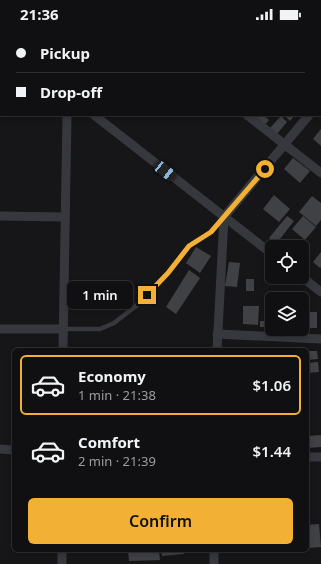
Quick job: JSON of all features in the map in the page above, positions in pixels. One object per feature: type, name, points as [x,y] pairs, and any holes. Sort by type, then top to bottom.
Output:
[{"type":"street","points":[[63,348],[67,116]]},
{"type":"street","points":[[95,116],[265,249]]},
{"type":"street","points":[[248,116],[321,173]]},
{"type":"street","points":[[217,348],[224,217],[309,116]]},
{"type":"street","points":[[0,216],[65,216]]},
{"type":"street","points":[[309,283],[321,292]]},
{"type":"street","points":[[0,329],[63,328]]},
{"type":"street","points":[[217,334],[321,339]]},
{"type":"street","points":[[0,449],[12,450]]},
{"type":"street","points":[[309,457],[321,457]]},
{"type":"street","points":[[62,552],[62,564]]},
{"type":"street","points":[[214,552],[214,564]]},
{"type":"lane","points":[[63,328],[100,329],[114,323],[136,306],[168,273],[189,246],[211,232],[224,217]]},
{"type":"building","points":[[255,116],[264,116],[269,120],[264,126]]},
{"type":"building","points":[[281,116],[287,122],[277,134],[270,128]]},
{"type":"building","points":[[285,116],[294,116],[290,121]]},
{"type":"building","points":[[321,129],[321,146],[313,139]]},
{"type":"building","points":[[293,158],[310,171],[300,183],[284,169]]},
{"type":"building","points":[[274,195],[290,209],[279,222],[263,209]]},
{"type":"building","points":[[312,196],[321,203],[321,220],[316,226],[299,212]]},
{"type":"building","points":[[287,216],[294,221],[279,240],[271,240],[269,238]]},
{"type":"building","points":[[303,216],[316,227],[305,240],[292,229]]},
{"type":"building","points":[[196,247],[211,256],[200,273],[186,263]]},
{"type":"building","points":[[321,252],[321,267],[320,268],[313,262]]},
{"type":"building","points":[[229,262],[240,263],[237,287],[225,286]]},
{"type":"building","points":[[189,270],[200,278],[176,314],[166,307]]},
{"type":"building","points":[[246,279],[254,279],[254,291],[246,291]]},
{"type":"building","points":[[243,306],[259,306],[258,325],[243,324]]},
{"type":"building","points":[[309,312],[317,312],[317,328],[309,328]]},
{"type":"building","points":[[260,321],[265,321],[265,327],[260,327]]},
{"type":"building","points":[[309,351],[317,351],[318,359],[309,360]]},
{"type":"building","points":[[318,362],[319,372],[309,373],[309,363]]},
{"type":"building","points":[[321,435],[321,447],[309,448],[309,436]]},
{"type":"building","points":[[319,524],[321,547],[309,548],[309,525]]},
{"type":"building","points":[[128,552],[159,552],[160,560],[129,561]]},
{"type":"building","points":[[161,552],[184,552],[184,554],[162,556]]},
{"type":"route","points":[[147,295],[168,273],[189,246],[211,232],[265,169]]}]
